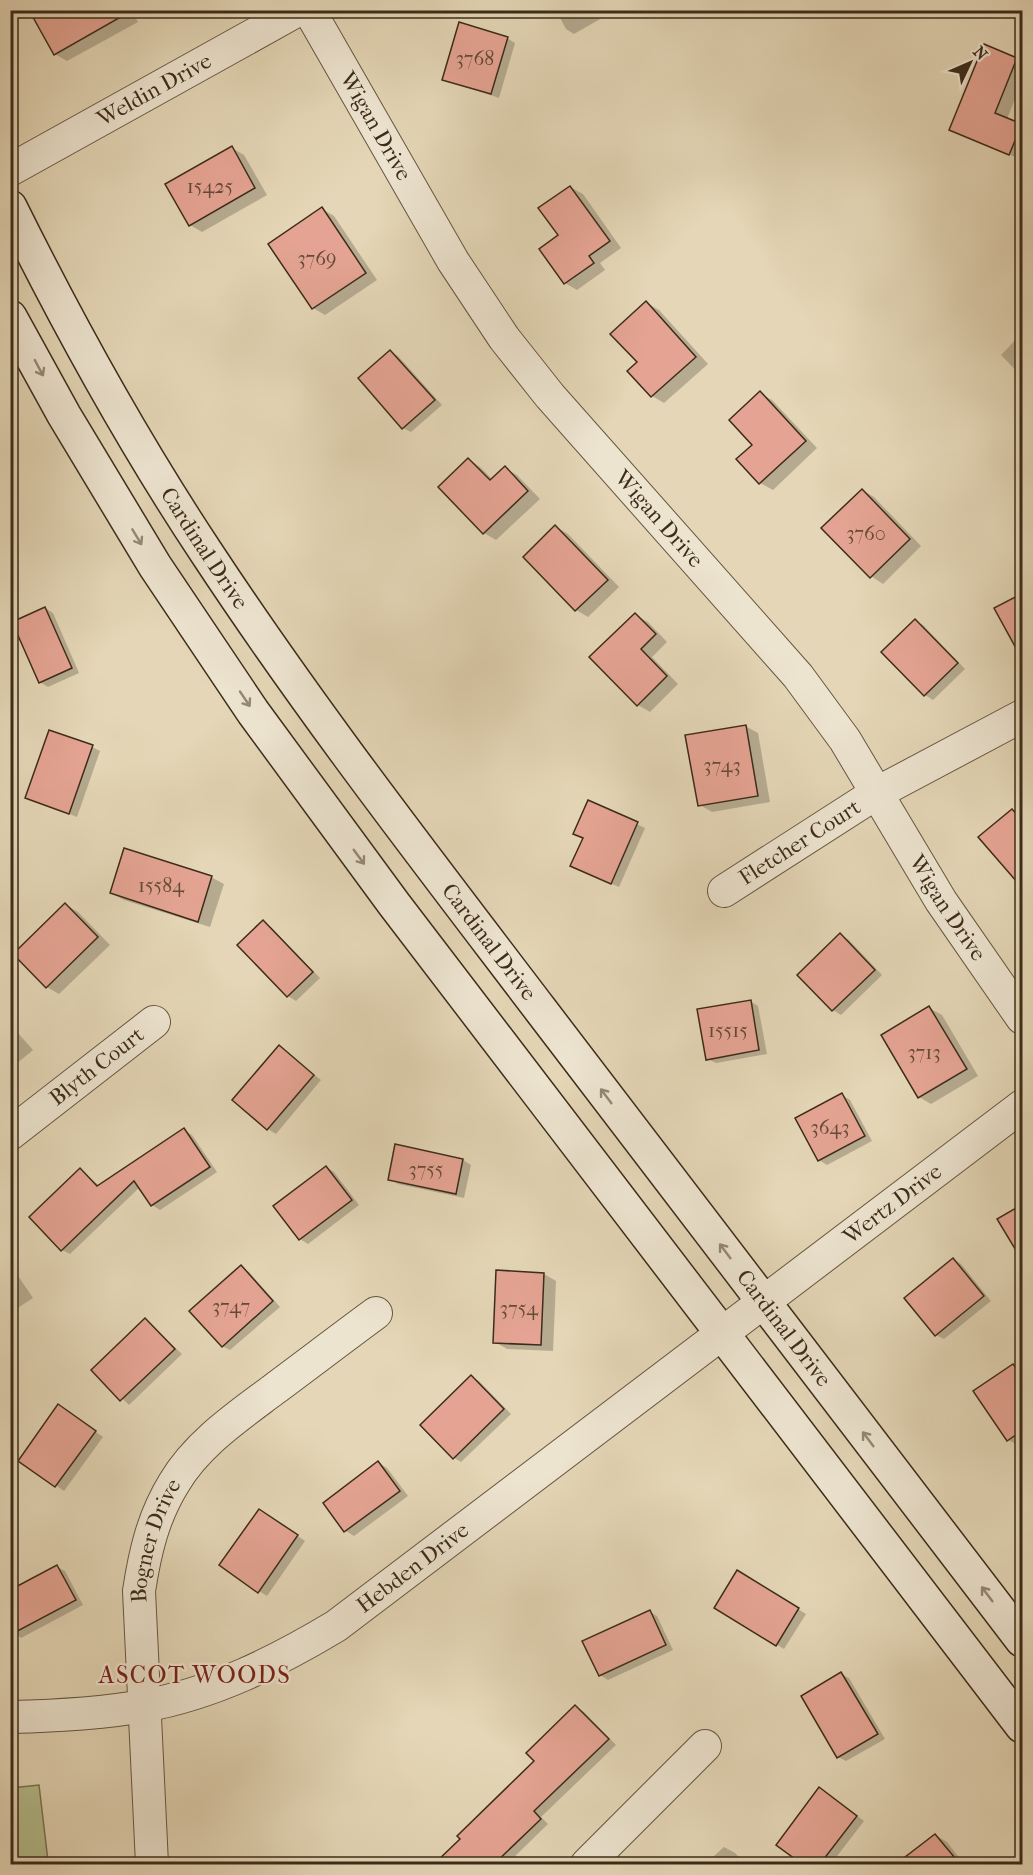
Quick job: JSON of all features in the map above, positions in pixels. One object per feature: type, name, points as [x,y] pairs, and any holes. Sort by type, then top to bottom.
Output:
[{"type":"main road","name":"Cardinal Drive","points":[[10,207],[48,283],[110,396],[204,549],[260,632],[382,802],[1023,1640]]},
{"type":"main road","points":[[10,317],[64,415],[155,566],[253,712],[394,904],[1023,1726]]},
{"type":"street","name":"Weldin Drive","points":[[10,170],[298,10]]},
{"type":"street","name":"Wigan Drive","points":[[309,10],[453,261],[504,338],[550,396],[798,676],[845,740],[875,794],[941,901],[1023,1018]]},
{"type":"street","name":"Fletcher Court","points":[[724,891],[875,794],[1023,716]]},
{"type":"street","name":"Blyth Court","points":[[10,1134],[154,1022]]},
{"type":"street","name":"Wertz Drive","points":[[763,1301],[1023,1106]]},
{"type":"street","name":"Hebden Drive","points":[[10,1717],[77,1715],[143,1706],[229,1681],[284,1657],[336,1626],[763,1301]]},
{"type":"street","name":"Bogner Drive","points":[[152,1864],[139,1591],[144,1553],[156,1516],[174,1482],[198,1451],[227,1425],[376,1313]]},
{"type":"street","points":[[587,1864],[705,1746]]},
{"type":"green space","points":[[39,1785],[48,1861],[11,1864],[11,1788]]},
{"type":"building","points":[[29,10],[133,10],[54,55]]},
{"type":"building","points":[[459,22],[508,37],[491,94],[442,80]]},
{"type":"building","points":[[984,44],[1017,58],[995,113],[1022,124],[1009,155],[949,130]]},
{"type":"building","points":[[232,146],[255,188],[189,226],[165,184]]},
{"type":"building","points":[[570,186],[610,241],[589,256],[594,263],[564,284],[539,249],[558,235],[538,208]]},
{"type":"building","points":[[322,207],[366,273],[312,309],[268,244]]},
{"type":"building","points":[[646,301],[696,357],[651,397],[627,371],[637,362],[610,334]]},
{"type":"building","points":[[390,350],[435,400],[402,429],[358,378]]},
{"type":"building","points":[[760,391],[806,441],[759,484],[736,459],[752,445],[729,420]]},
{"type":"building","points":[[468,458],[490,480],[505,466],[528,491],[483,534],[438,487]]},
{"type":"building","points":[[862,489],[910,539],[870,578],[821,528]]},
{"type":"building","points":[[555,525],[608,580],[575,611],[523,557]]},
{"type":"building","points":[[1023,593],[1023,661],[994,608]]},
{"type":"building","points":[[45,607],[72,668],[39,683],[12,622]]},
{"type":"building","points":[[635,613],[656,634],[641,649],[667,676],[637,706],[589,657]]},
{"type":"building","points":[[915,619],[958,663],[924,696],[881,652]]},
{"type":"building","points":[[746,725],[758,796],[698,806],[685,735]]},
{"type":"building","points":[[49,730],[93,745],[69,814],[25,798]]},
{"type":"building","points":[[588,800],[638,822],[611,884],[570,866],[583,838],[573,834]]},
{"type":"building","points":[[1012,809],[1023,821],[1023,889],[978,837]]},
{"type":"building","points":[[124,848],[212,876],[198,922],[110,893]]},
{"type":"building","points":[[65,903],[98,937],[46,988],[13,954]]},
{"type":"building","points":[[263,920],[313,972],[287,997],[237,945]]},
{"type":"building","points":[[840,933],[875,970],[832,1011],[797,975]]},
{"type":"building","points":[[751,1000],[759,1050],[706,1060],[697,1009]]},
{"type":"building","points":[[929,1006],[967,1069],[918,1098],[881,1035]]},
{"type":"building","points":[[279,1045],[314,1075],[267,1130],[232,1100]]},
{"type":"building","points":[[842,1093],[865,1136],[818,1161],[795,1118]]},
{"type":"building","points":[[184,1128],[210,1167],[151,1206],[134,1181],[61,1251],[29,1217],[80,1168],[97,1186]]},
{"type":"building","points":[[395,1144],[463,1159],[456,1194],[388,1180]]},
{"type":"building","points":[[326,1166],[352,1200],[299,1240],[273,1206]]},
{"type":"building","points":[[1023,1204],[1023,1262],[997,1219]]},
{"type":"building","points":[[953,1258],[984,1296],[935,1336],[904,1298]]},
{"type":"building","points":[[241,1265],[273,1301],[222,1347],[189,1311]]},
{"type":"building","points":[[496,1270],[544,1273],[541,1345],[493,1343]]},
{"type":"building","points":[[145,1318],[175,1349],[120,1401],[91,1370]]},
{"type":"building","points":[[1013,1364],[1023,1378],[1023,1430],[1007,1441],[973,1391]]},
{"type":"building","points":[[471,1375],[504,1409],[453,1459],[420,1425]]},
{"type":"building","points":[[58,1404],[96,1431],[55,1487],[18,1461]]},
{"type":"building","points":[[378,1461],[400,1491],[344,1532],[323,1503]]},
{"type":"building","points":[[259,1509],[298,1535],[258,1593],[219,1565]]},
{"type":"building","points":[[57,1565],[76,1600],[10,1635],[10,1590]]},
{"type":"building","points":[[737,1570],[799,1608],[776,1646],[714,1608]]},
{"type":"building","points":[[650,1610],[666,1645],[599,1676],[582,1641]]},
{"type":"building","points":[[841,1672],[878,1734],[837,1758],[801,1696]]},
{"type":"building","points":[[575,1705],[609,1739],[534,1811],[541,1819],[494,1864],[434,1864],[460,1839],[457,1836],[534,1761],[526,1753]]},
{"type":"building","points":[[819,1787],[857,1816],[820,1864],[802,1864],[776,1845]]},
{"type":"building","points":[[935,1834],[960,1864],[896,1864]]},
{"type":"district","name":"ASCOT WOODS","points":[[195,1675]]}]
